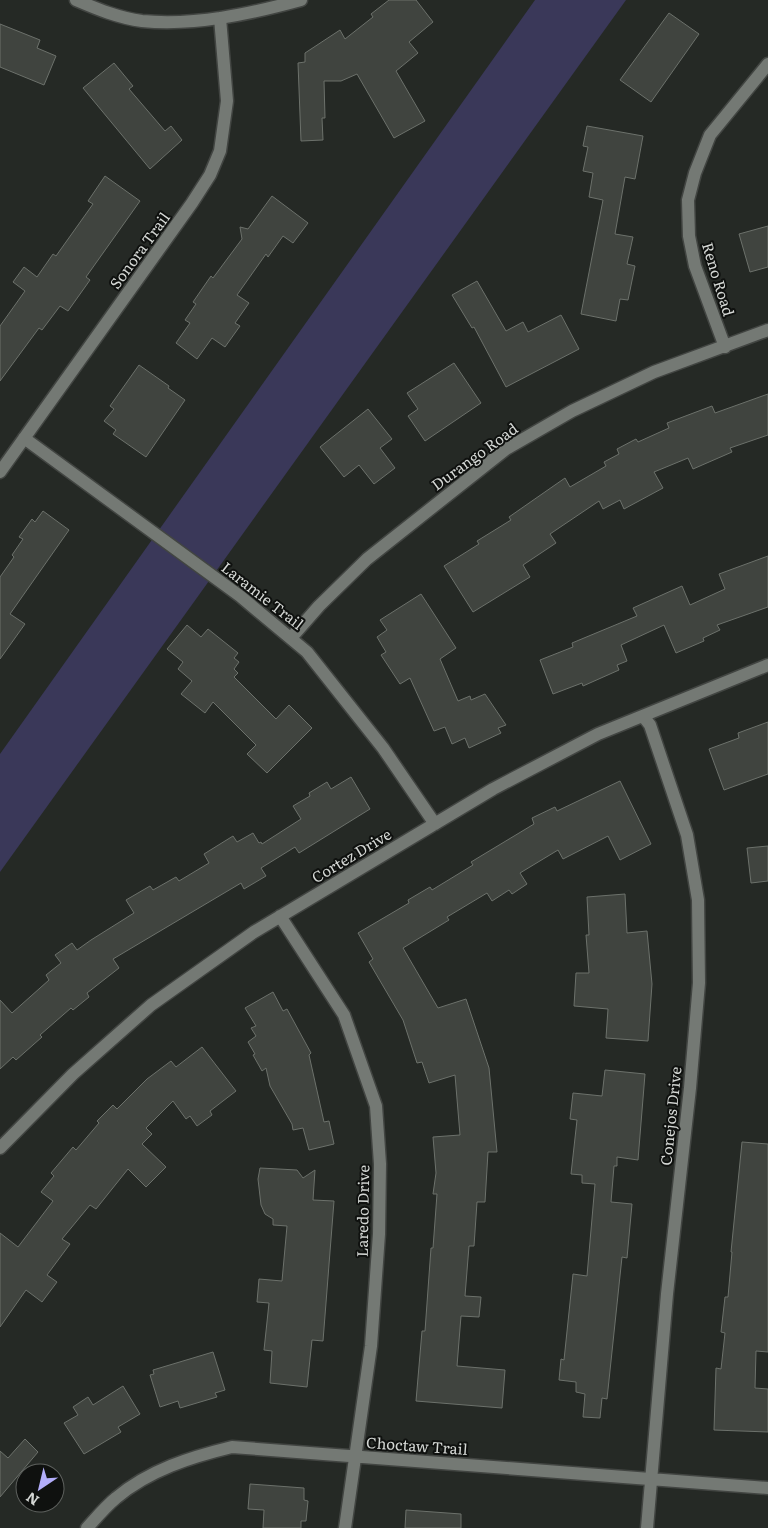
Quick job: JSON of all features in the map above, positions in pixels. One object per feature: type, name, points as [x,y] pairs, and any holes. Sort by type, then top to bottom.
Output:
[{"type":"street","points":[[76,0],[105,12],[141,20],[183,22],[262,11],[301,0]]},
{"type":"street","name":"Sonora Trail","points":[[0,472],[210,175],[220,151],[227,101],[220,18]]},
{"type":"street","name":"Reno Road","points":[[725,347],[695,266],[690,236],[688,200],[695,174],[710,135],[768,64]]},
{"type":"street","name":"Durango Road","points":[[291,638],[318,606],[367,559],[506,449],[572,411],[654,372],[768,330]]},
{"type":"street","name":"Laramie Trail","points":[[24,438],[240,596],[306,652],[383,748],[435,824]]},
{"type":"street","name":"Cortez Drive","points":[[0,1148],[73,1074],[151,1005],[254,932],[493,790],[598,734],[768,665]]},
{"type":"street","name":"Conejos Drive","points":[[643,716],[650,725],[686,835],[698,900],[698,992],[690,1088],[667,1294],[647,1528]]},
{"type":"street","name":"Laredo Drive","points":[[280,916],[344,1015],[376,1106],[380,1164],[379,1234],[370,1346],[345,1528]]},
{"type":"street","name":"Choctaw Trail","points":[[87,1528],[116,1497],[156,1472],[196,1456],[232,1447],[768,1488]]},
{"type":"shaded area","points":[[535,0],[626,0],[0,872],[0,754]]},
{"type":"building","points":[[389,0],[416,0],[433,22],[409,42],[418,53],[396,71],[425,121],[394,138],[357,74],[341,81],[324,81],[325,118],[322,118],[323,140],[301,141],[298,63],[305,62],[305,53],[340,30],[345,39],[373,17],[371,14]]},
{"type":"building","points":[[669,13],[699,34],[651,102],[620,80]]},
{"type":"building","points":[[0,24],[40,40],[37,48],[56,56],[44,85],[0,67]]},
{"type":"building","points":[[114,63],[133,86],[129,89],[165,131],[171,126],[182,140],[150,169],[83,88]]},
{"type":"building","points":[[587,126],[643,136],[635,179],[625,177],[615,234],[633,237],[627,264],[635,266],[628,300],[620,299],[616,321],[581,314],[603,200],[589,197],[593,173],[583,171],[588,147],[583,146]]},
{"type":"building","points":[[105,176],[140,201],[86,277],[90,280],[68,311],[60,306],[42,330],[39,328],[0,381],[0,326],[25,291],[13,282],[24,267],[37,277],[53,254],[56,256],[93,204],[88,201]]},
{"type":"building","points":[[272,196],[308,223],[293,243],[283,236],[268,257],[266,254],[237,295],[249,303],[235,323],[240,326],[225,347],[212,338],[197,359],[176,343],[190,323],[185,320],[196,304],[193,302],[211,276],[213,278],[242,239],[240,227],[248,229]]},
{"type":"building","points":[[768,226],[768,267],[750,272],[739,234]]},
{"type":"building","points":[[477,281],[506,331],[523,322],[528,332],[561,315],[579,349],[506,387],[474,327],[472,328],[452,295]]},
{"type":"building","points":[[454,363],[481,403],[425,441],[408,416],[418,409],[407,393]]},
{"type":"building","points":[[139,365],[185,400],[146,457],[113,434],[116,430],[104,421],[114,409],[110,406]]},
{"type":"building","points":[[768,394],[768,435],[730,448],[732,452],[693,469],[688,458],[654,472],[663,488],[624,509],[620,500],[603,509],[599,501],[550,534],[556,543],[523,565],[530,577],[473,612],[444,566],[479,544],[477,541],[511,520],[509,517],[565,478],[570,487],[606,466],[604,462],[619,454],[617,449],[636,439],[638,442],[669,428],[667,423],[712,406],[715,413]]},
{"type":"building","points":[[368,409],[392,439],[380,448],[395,468],[374,484],[359,465],[344,477],[320,447]]},
{"type":"building","points":[[43,511],[69,530],[10,614],[25,624],[0,659],[0,577],[14,557],[12,555],[23,539],[19,537],[32,519],[35,522]]},
{"type":"building","points":[[768,556],[768,607],[717,625],[720,630],[703,638],[704,641],[676,653],[664,625],[621,645],[627,661],[617,665],[619,670],[583,686],[582,683],[553,694],[540,660],[573,647],[572,643],[637,616],[633,608],[682,586],[690,605],[725,589],[719,574]]},
{"type":"building","points":[[421,594],[456,648],[440,659],[458,701],[470,696],[471,700],[485,694],[506,725],[498,728],[501,733],[469,748],[465,738],[452,744],[445,727],[434,731],[410,678],[400,684],[381,655],[386,652],[377,637],[387,630],[380,620]]},
{"type":"building","points":[[187,625],[201,637],[208,629],[238,653],[234,658],[239,662],[234,669],[238,673],[234,677],[276,719],[289,705],[312,728],[267,773],[247,754],[256,745],[213,702],[205,713],[181,694],[192,681],[178,669],[183,662],[167,649]]},
{"type":"building","points":[[768,722],[768,774],[724,790],[709,749],[739,738],[738,733]]},
{"type":"building","points":[[351,777],[370,809],[299,853],[295,847],[261,868],[266,876],[244,889],[241,883],[113,959],[119,968],[87,993],[89,997],[73,1010],[71,1008],[40,1035],[42,1037],[16,1060],[13,1057],[0,1069],[0,1000],[12,1013],[49,980],[46,975],[61,963],[55,955],[72,943],[77,950],[134,913],[126,900],[150,886],[153,890],[176,877],[179,881],[209,863],[204,854],[233,836],[237,842],[253,833],[259,843],[261,842],[262,844],[301,819],[293,806],[310,796],[309,793],[327,782],[331,789]]},
{"type":"building","points":[[620,781],[651,844],[620,860],[608,836],[563,859],[558,850],[520,873],[527,884],[512,894],[509,890],[492,901],[487,893],[447,917],[449,920],[403,948],[438,1008],[466,999],[489,1068],[497,1152],[488,1152],[485,1202],[477,1202],[474,1246],[469,1246],[465,1296],[481,1297],[479,1317],[461,1316],[457,1366],[505,1370],[502,1408],[416,1401],[422,1331],[425,1331],[437,1194],[433,1194],[436,1173],[433,1137],[460,1135],[455,1075],[429,1083],[422,1062],[417,1063],[403,1020],[369,962],[373,959],[358,933],[409,903],[408,900],[430,887],[432,890],[473,865],[471,862],[534,824],[532,818],[555,807],[557,811]]},
{"type":"building","points":[[768,846],[768,881],[751,883],[747,848]]},
{"type":"building","points":[[625,894],[627,933],[647,931],[652,984],[648,1041],[606,1038],[608,1009],[574,1006],[576,973],[589,973],[586,935],[589,935],[587,897]]},
{"type":"building","points":[[273,992],[283,1011],[287,1009],[311,1053],[309,1055],[324,1122],[329,1121],[334,1144],[309,1150],[303,1128],[293,1130],[292,1124],[270,1086],[266,1068],[262,1071],[253,1055],[255,1054],[248,1042],[256,1036],[251,1028],[256,1026],[245,1008]]},
{"type":"building","points":[[202,1047],[236,1091],[210,1111],[212,1115],[197,1126],[190,1116],[186,1119],[173,1101],[146,1128],[152,1134],[142,1144],[166,1167],[146,1187],[128,1169],[96,1209],[90,1205],[62,1239],[70,1244],[47,1275],[57,1282],[42,1302],[26,1290],[0,1327],[0,1233],[18,1247],[53,1201],[41,1192],[54,1176],[51,1173],[73,1147],[76,1150],[99,1123],[97,1121],[113,1105],[117,1109],[147,1079],[171,1061],[176,1067]]},
{"type":"building","points":[[605,1070],[645,1074],[638,1160],[617,1157],[617,1166],[614,1166],[611,1202],[632,1204],[627,1258],[622,1257],[607,1399],[602,1398],[600,1418],[583,1417],[585,1394],[576,1392],[576,1382],[559,1380],[561,1359],[564,1360],[573,1274],[587,1276],[595,1184],[582,1183],[582,1175],[571,1174],[577,1120],[570,1119],[573,1093],[602,1096]]},
{"type":"building","points":[[742,1142],[768,1144],[768,1352],[756,1351],[755,1388],[768,1389],[768,1432],[714,1430],[716,1368],[721,1369],[725,1333],[721,1332],[725,1297],[728,1297]]},
{"type":"building","points":[[260,1168],[297,1170],[303,1178],[315,1170],[313,1200],[334,1201],[323,1341],[312,1340],[307,1387],[270,1383],[272,1351],[264,1350],[269,1303],[257,1302],[259,1279],[282,1281],[287,1226],[273,1225],[273,1219],[265,1214],[261,1205],[258,1179]]},
{"type":"building","points":[[213,1352],[225,1390],[215,1393],[217,1397],[180,1408],[178,1401],[160,1407],[150,1375],[154,1374],[153,1370]]},
{"type":"building","points":[[123,1386],[140,1414],[118,1427],[121,1432],[84,1454],[64,1423],[78,1415],[73,1407],[88,1397],[93,1405]]},
{"type":"building","points":[[25,1439],[38,1452],[29,1463],[15,1463],[15,1479],[0,1497],[0,1451],[8,1458]]},
{"type":"building","points":[[250,1484],[304,1488],[304,1500],[308,1501],[306,1521],[301,1521],[301,1528],[263,1528],[264,1510],[248,1509]]},
{"type":"building","points":[[406,1510],[461,1514],[461,1528],[405,1528]]}]
